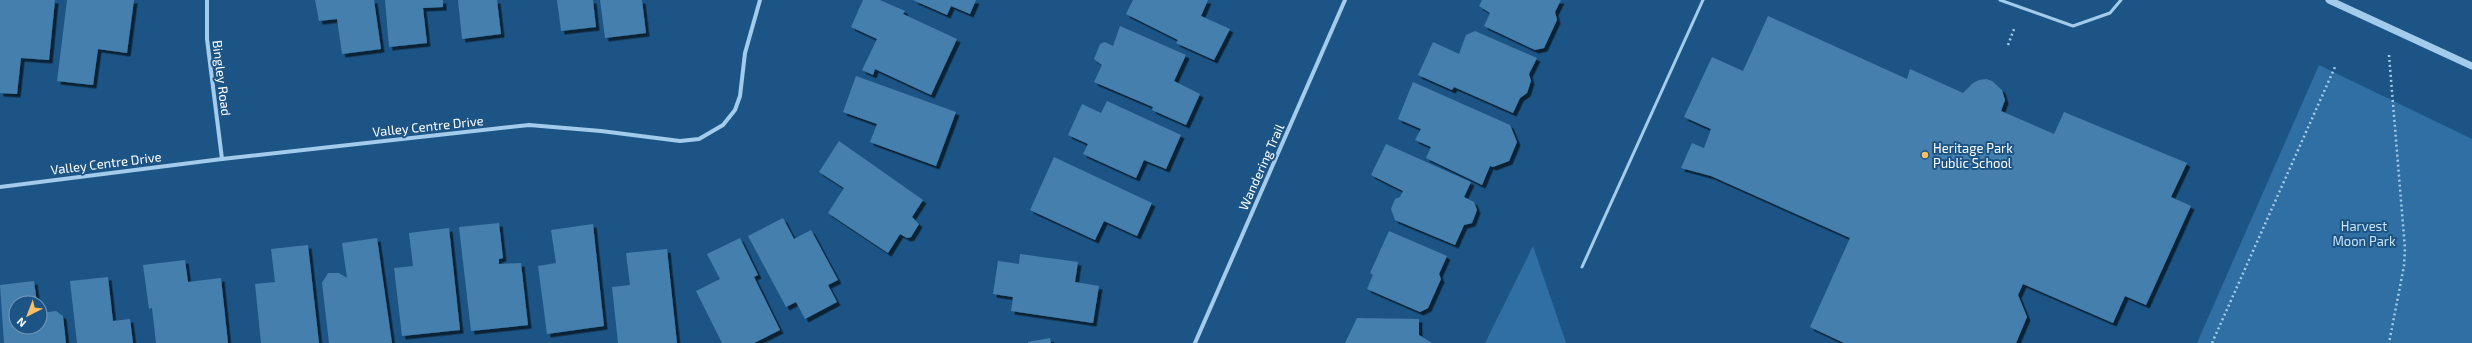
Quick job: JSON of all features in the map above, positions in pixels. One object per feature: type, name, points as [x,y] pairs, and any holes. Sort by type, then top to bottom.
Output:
[{"type":"street","name":"Bingley Road","points":[[207,0],[207,39],[222,159]]},
{"type":"street","name":"Valley Centre Drive","points":[[0,186],[222,159],[529,125],[601,131],[680,142],[699,139],[723,125],[735,110],[740,96],[746,53],[760,0]]},
{"type":"street","name":"Wandering Trail","points":[[1195,343],[1345,0]]},
{"type":"street","points":[[2329,0],[2472,66]]},
{"type":"lane","points":[[1582,267],[1703,0]]},
{"type":"lane","points":[[2000,0],[2073,26],[2110,13],[2120,0]]},
{"type":"path","points":[[2387,27],[2405,249],[2404,266],[2389,343]]},
{"type":"path","points":[[2212,343],[2336,67]]},
{"type":"green space","name":"Harvest Moon Park","points":[[2319,65],[2472,139],[2472,343],[2197,343]]},
{"type":"green space","points":[[1533,246],[1566,343],[1485,343]]},
{"type":"building","points":[[0,0],[55,0],[49,60],[21,58],[17,94],[0,93]]},
{"type":"building","points":[[67,0],[134,0],[127,53],[98,49],[93,85],[57,81]]},
{"type":"building","points":[[315,0],[374,0],[381,49],[342,54],[337,19],[319,21]]},
{"type":"building","points":[[385,0],[443,0],[443,7],[423,8],[427,43],[389,47]]},
{"type":"building","points":[[458,0],[497,0],[501,34],[462,39]]},
{"type":"building","points":[[557,0],[593,0],[596,27],[561,31]]},
{"type":"building","points":[[600,0],[642,0],[646,33],[605,38]]},
{"type":"building","points":[[863,0],[880,0],[905,11],[903,14],[957,39],[931,95],[875,69],[873,75],[862,70],[877,39],[851,27]]},
{"type":"building","points":[[913,0],[976,0],[970,14],[951,6],[947,15]]},
{"type":"building","points":[[1133,0],[1208,0],[1201,16],[1230,29],[1214,60],[1176,43],[1178,40],[1126,14]]},
{"type":"building","points":[[1482,0],[1561,0],[1555,12],[1557,20],[1544,48],[1535,50],[1484,26],[1490,13],[1479,6]]},
{"type":"building","points":[[1768,16],[1907,79],[1910,69],[1963,93],[1973,83],[1979,80],[1986,79],[1992,81],[2002,90],[2005,100],[2001,111],[2054,134],[2064,112],[2187,163],[2171,197],[2191,206],[2146,305],[2125,296],[2113,323],[2023,284],[2018,295],[2027,317],[2016,343],[1844,343],[1810,327],[1850,238],[1711,176],[1681,168],[1692,143],[1704,148],[1711,129],[1684,117],[1712,57],[1743,71]]},
{"type":"building","points":[[1120,26],[1186,55],[1174,81],[1200,94],[1186,125],[1152,110],[1153,107],[1094,82],[1102,65],[1094,59],[1100,44],[1105,42],[1113,46]]},
{"type":"building","points":[[1475,31],[1537,58],[1529,74],[1531,81],[1527,93],[1520,98],[1513,113],[1454,87],[1452,90],[1418,75],[1433,42],[1459,54],[1466,35]]},
{"type":"building","points":[[856,76],[956,112],[936,166],[870,142],[877,124],[843,112]]},
{"type":"building","points":[[1413,82],[1510,125],[1517,142],[1509,161],[1493,167],[1490,166],[1482,185],[1426,158],[1431,147],[1415,140],[1421,129],[1398,119]]},
{"type":"building","points":[[1107,101],[1181,135],[1166,169],[1144,160],[1136,178],[1083,154],[1088,144],[1068,135],[1082,104],[1101,113]]},
{"type":"building","points":[[839,141],[923,200],[912,217],[919,224],[911,237],[907,238],[900,234],[888,253],[828,213],[844,188],[819,172]]},
{"type":"building","points":[[1386,144],[1471,182],[1464,197],[1474,202],[1477,210],[1472,223],[1464,225],[1455,245],[1395,220],[1391,209],[1395,199],[1400,197],[1403,191],[1371,175]]},
{"type":"building","points":[[1054,157],[1152,203],[1137,236],[1104,221],[1095,240],[1030,210]]},
{"type":"building","points":[[783,218],[794,239],[811,230],[838,280],[828,285],[837,302],[805,319],[796,302],[786,307],[748,236]]},
{"type":"building","points":[[499,223],[503,258],[499,259],[499,264],[521,263],[528,325],[471,331],[459,227]]},
{"type":"building","points":[[593,224],[604,326],[547,334],[538,266],[556,263],[551,230]]},
{"type":"building","points":[[449,228],[460,330],[402,336],[394,268],[413,266],[409,233]]},
{"type":"building","points":[[1389,231],[1447,256],[1439,274],[1441,279],[1428,308],[1420,312],[1367,289],[1373,275],[1370,273]]},
{"type":"building","points":[[377,238],[392,343],[329,343],[322,283],[328,273],[339,273],[347,278],[342,243]]},
{"type":"building","points":[[740,238],[758,275],[754,277],[780,330],[754,343],[722,343],[696,291],[720,279],[707,254]]},
{"type":"building","points":[[308,245],[319,343],[261,343],[255,284],[275,282],[271,249]]},
{"type":"building","points":[[667,249],[677,343],[618,343],[612,287],[630,285],[626,253]]},
{"type":"building","points":[[1020,254],[1078,262],[1075,282],[1099,286],[1093,323],[1011,311],[1013,297],[993,294],[998,261],[1019,264]]},
{"type":"building","points":[[185,260],[188,282],[221,278],[228,343],[156,343],[152,308],[149,309],[143,265]]},
{"type":"building","points":[[108,277],[113,321],[130,319],[133,343],[77,343],[70,281]]},
{"type":"building","points":[[34,281],[36,295],[8,295],[8,335],[48,335],[48,312],[56,311],[63,316],[66,343],[4,343],[0,285]]},
{"type":"building","points":[[1357,318],[1419,319],[1419,335],[1432,343],[1345,343]]},
{"type":"building","points":[[1050,338],[1051,343],[1028,343],[1028,342]]},
{"type":"place","name":"Heritage Park Public School","points":[[1925,155]]}]
